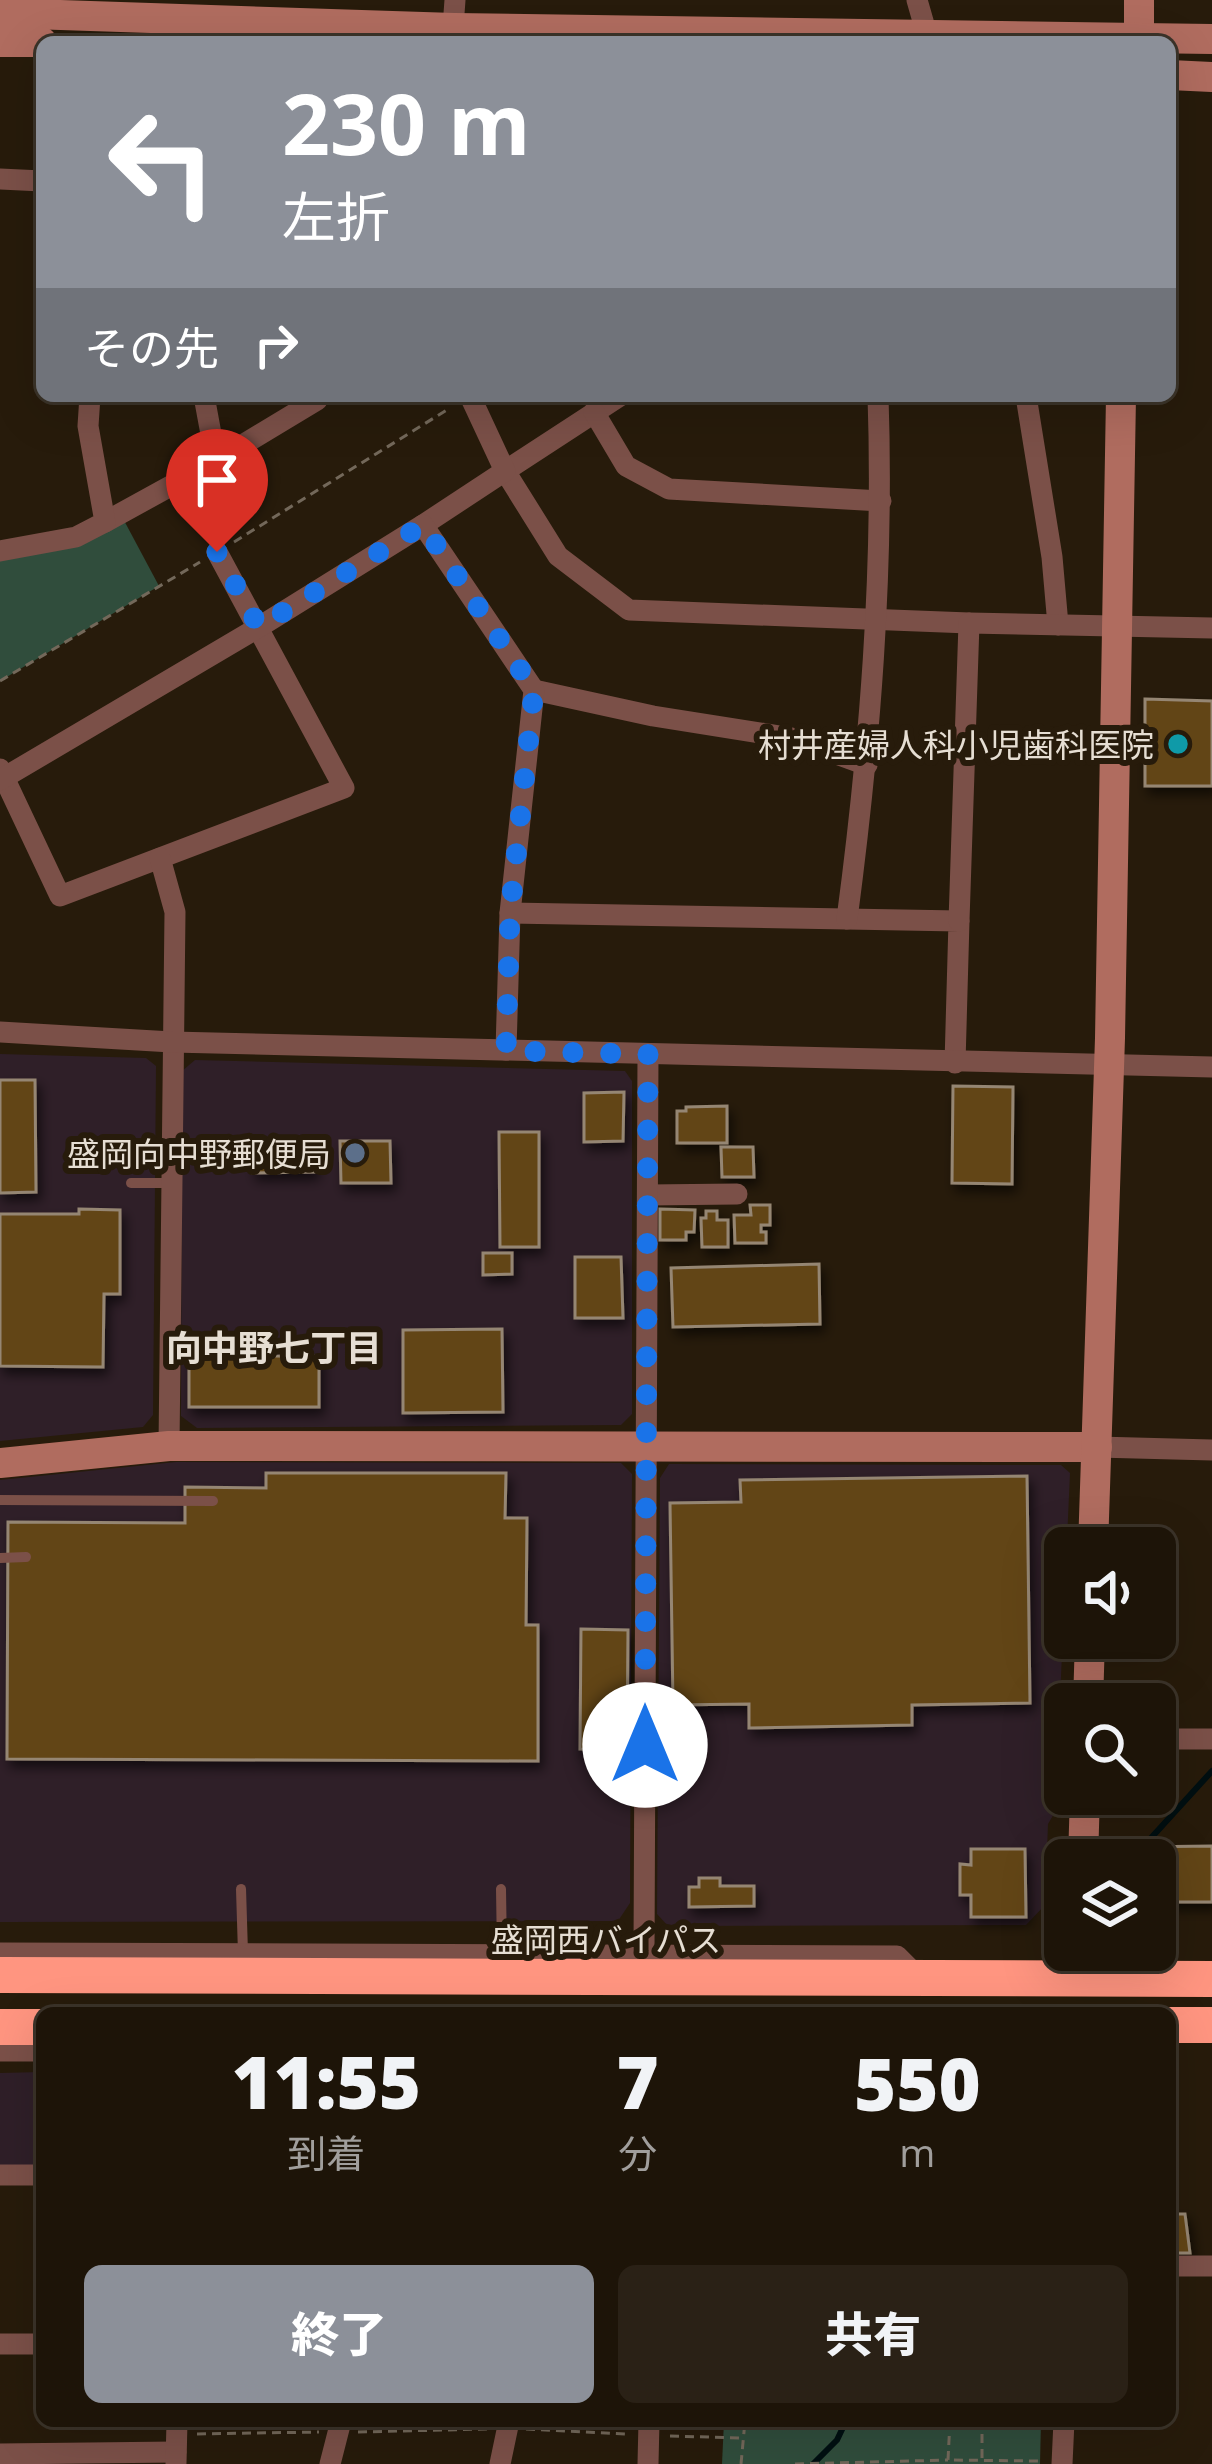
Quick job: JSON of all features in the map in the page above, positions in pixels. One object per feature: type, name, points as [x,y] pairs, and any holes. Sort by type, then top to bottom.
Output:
[{"type":"highway","name":"盛岡西バイパス","points":[[0,1975],[920,1978],[1044,1966]]},
{"type":"highway","name":"盛岡西バイパス","points":[[1150,1971],[1212,1979]]},
{"type":"highway","points":[[1176,2025],[1212,2025]]},
{"type":"highway","points":[[0,2027],[36,2027]]},
{"type":"street","points":[[917,0],[927,35]]},
{"type":"street","points":[[1139,0],[1139,36]]},
{"type":"street","points":[[0,13],[969,36]]},
{"type":"street","points":[[1176,39],[1212,39]]},
{"type":"street","points":[[0,42],[36,42]]},
{"type":"street","points":[[1176,75],[1212,77]]},
{"type":"street","points":[[0,179],[36,181]]},
{"type":"street","points":[[90,402],[88,426],[105,522]]},
{"type":"street","points":[[205,402],[216,460]]},
{"type":"street","points":[[0,551],[76,537],[314,402]]},
{"type":"street","points":[[473,402],[505,471],[557,556],[629,610],[1212,628]]},
{"type":"street","points":[[217,552],[259,627],[344,788],[60,896],[2,775],[259,627],[610,402]]},
{"type":"street","points":[[847,919],[867,765],[877,617],[878,402]]},
{"type":"street","points":[[1027,402],[1058,625]]},
{"type":"street","points":[[1094,1527],[1110,1063],[1121,402]]},
{"type":"street","points":[[594,412],[626,466],[670,489],[881,501]]},
{"type":"street","points":[[423,525],[534,690],[510,913],[506,1051]]},
{"type":"street","points":[[955,1064],[969,623]]},
{"type":"street","points":[[534,690],[653,716],[792,738],[867,765]]},
{"type":"street","points":[[160,858],[175,912],[169,1446]]},
{"type":"street","points":[[510,913],[959,921]]},
{"type":"street","points":[[0,1033],[955,1064],[1212,1067]]},
{"type":"street","points":[[644,1952],[648,1054]]},
{"type":"street","points":[[648,1195],[737,1194]]},
{"type":"street","points":[[0,1462],[169,1446],[1212,1450]]},
{"type":"street","points":[[1176,1739],[1212,1739]]},
{"type":"street","points":[[0,1953],[897,1956],[920,1978]]},
{"type":"street","points":[[0,2051],[36,2051]]},
{"type":"street","points":[[0,2175],[36,2175]]},
{"type":"street","points":[[1176,2266],[1212,2266]]},
{"type":"street","points":[[0,2344],[36,2344]]},
{"type":"street","points":[[330,2464],[340,2427]]},
{"type":"street","points":[[500,2464],[508,2427]]},
{"type":"street","points":[[1056,2463],[1063,2427]]},
{"type":"street","points":[[648,2464],[649,2428]]},
{"type":"street","points":[[0,2454],[84,2459],[177,2443]]},
{"type":"lane","points":[[131,1183],[171,1183]]},
{"type":"lane","points":[[0,1500],[213,1501]]},
{"type":"lane","points":[[0,1558],[26,1557]]},
{"type":"lane","points":[[501,1888],[502,1952]]},
{"type":"lane","points":[[241,1889],[243,1953]]},
{"type":"path","points":[[177,2443],[340,2427]]},
{"type":"path","points":[[602,2427],[743,2438]]},
{"type":"path","points":[[740,2464],[744,2427]]},
{"type":"path","points":[[948,2460],[950,2427]]},
{"type":"path","points":[[982,2427],[982,2460]]},
{"type":"path","points":[[795,2464],[1056,2463]]},
{"type":"shaded area","points":[[0,1054],[146,1058],[156,1066],[153,1415],[143,1427],[0,1441]]},
{"type":"shaded area","points":[[195,1060],[625,1071],[632,1081],[632,1414],[621,1425],[197,1428],[181,1416],[182,1071]]},
{"type":"shaded area","points":[[176,1462],[621,1463],[632,1474],[630,1903],[618,1921],[0,1922],[0,1480]]},
{"type":"shaded area","points":[[669,1464],[1061,1465],[1070,1473],[1068,1527],[1044,1527],[1044,1659],[1062,1659],[1061,1683],[1044,1683],[1044,1815],[1053,1815],[1044,1839],[1044,1906],[1026,1925],[668,1926],[657,1914],[660,1478]]},
{"type":"shaded area","points":[[36,2072],[36,2165],[0,2166],[0,2073]]},
{"type":"green space","points":[[120,513],[159,586],[0,681],[0,551]]},
{"type":"green space","points":[[724,2427],[1041,2427],[1040,2464],[722,2464]]},
{"type":"building","name":"村井産婦人科小児歯科医院","points":[[1145,699],[1212,701],[1212,786],[1145,786]]},
{"type":"building","points":[[0,1080],[35,1080],[36,1192],[0,1193]]},
{"type":"building","points":[[953,1086],[1013,1087],[1012,1184],[952,1183]]},
{"type":"building","points":[[624,1092],[623,1141],[584,1142],[584,1093]]},
{"type":"building","points":[[727,1106],[727,1143],[677,1143],[677,1111]]},
{"type":"building","points":[[499,1132],[539,1132],[539,1247],[500,1247]]},
{"type":"building","points":[[340,1141],[390,1141],[391,1183],[341,1183]]},
{"type":"building","points":[[313,1143],[314,1172],[253,1173],[252,1144]]},
{"type":"building","points":[[721,1147],[753,1147],[754,1177],[722,1177]]},
{"type":"building","points":[[750,1205],[770,1205],[770,1225],[761,1225],[766,1243],[735,1243],[734,1215],[751,1215]]},
{"type":"building","points":[[79,1209],[120,1210],[120,1294],[104,1294],[103,1367],[0,1366],[0,1214],[79,1214]]},
{"type":"building","points":[[660,1209],[695,1210],[694,1232],[686,1232],[686,1240],[660,1240]]},
{"type":"building","points":[[706,1211],[717,1211],[717,1220],[728,1220],[728,1247],[702,1247],[701,1218],[706,1218]]},
{"type":"building","points":[[483,1253],[512,1253],[512,1274],[483,1275]]},
{"type":"building","points":[[575,1257],[621,1257],[623,1318],[575,1318]]},
{"type":"building","points":[[819,1264],[820,1324],[673,1327],[671,1268]]},
{"type":"building","points":[[502,1329],[503,1412],[403,1413],[403,1330]]},
{"type":"building","points":[[189,1356],[319,1356],[319,1407],[189,1407]]},
{"type":"building","points":[[266,1473],[506,1473],[505,1518],[527,1518],[526,1625],[538,1625],[538,1761],[7,1759],[8,1522],[185,1523],[185,1487],[266,1488]]},
{"type":"building","points":[[1027,1476],[1030,1703],[912,1705],[912,1725],[749,1728],[749,1704],[673,1705],[670,1503],[741,1502],[740,1480]]},
{"type":"building","points":[[581,1629],[628,1630],[627,1750],[580,1749]]},
{"type":"building","points":[[1176,1846],[1212,1846],[1212,1902],[1176,1902]]},
{"type":"building","points":[[971,1849],[1025,1849],[1026,1917],[971,1917],[971,1895],[960,1895],[960,1864],[971,1865]]},
{"type":"building","points":[[699,1878],[720,1878],[720,1886],[754,1886],[754,1906],[689,1907],[689,1887],[699,1887]]},
{"type":"building","points":[[1176,2214],[1185,2214],[1190,2253],[1176,2253]]},
{"type":"waterway","points":[[1150,1839],[1212,1771]]},
{"type":"waterway","points":[[813,2464],[843,2427]]},
{"type":"place","name":"村井産婦人科小児歯科医院","points":[[1178,744]]},
{"type":"place","name":"盛岡向中野郵便局","points":[[355,1153]]},
{"type":"district","name":"向中野七丁目","points":[[274,1347]]},
{"type":"route","points":[[217,552],[259,627],[423,525],[534,690],[510,913],[506,1051],[648,1054],[645,1745]]}]
